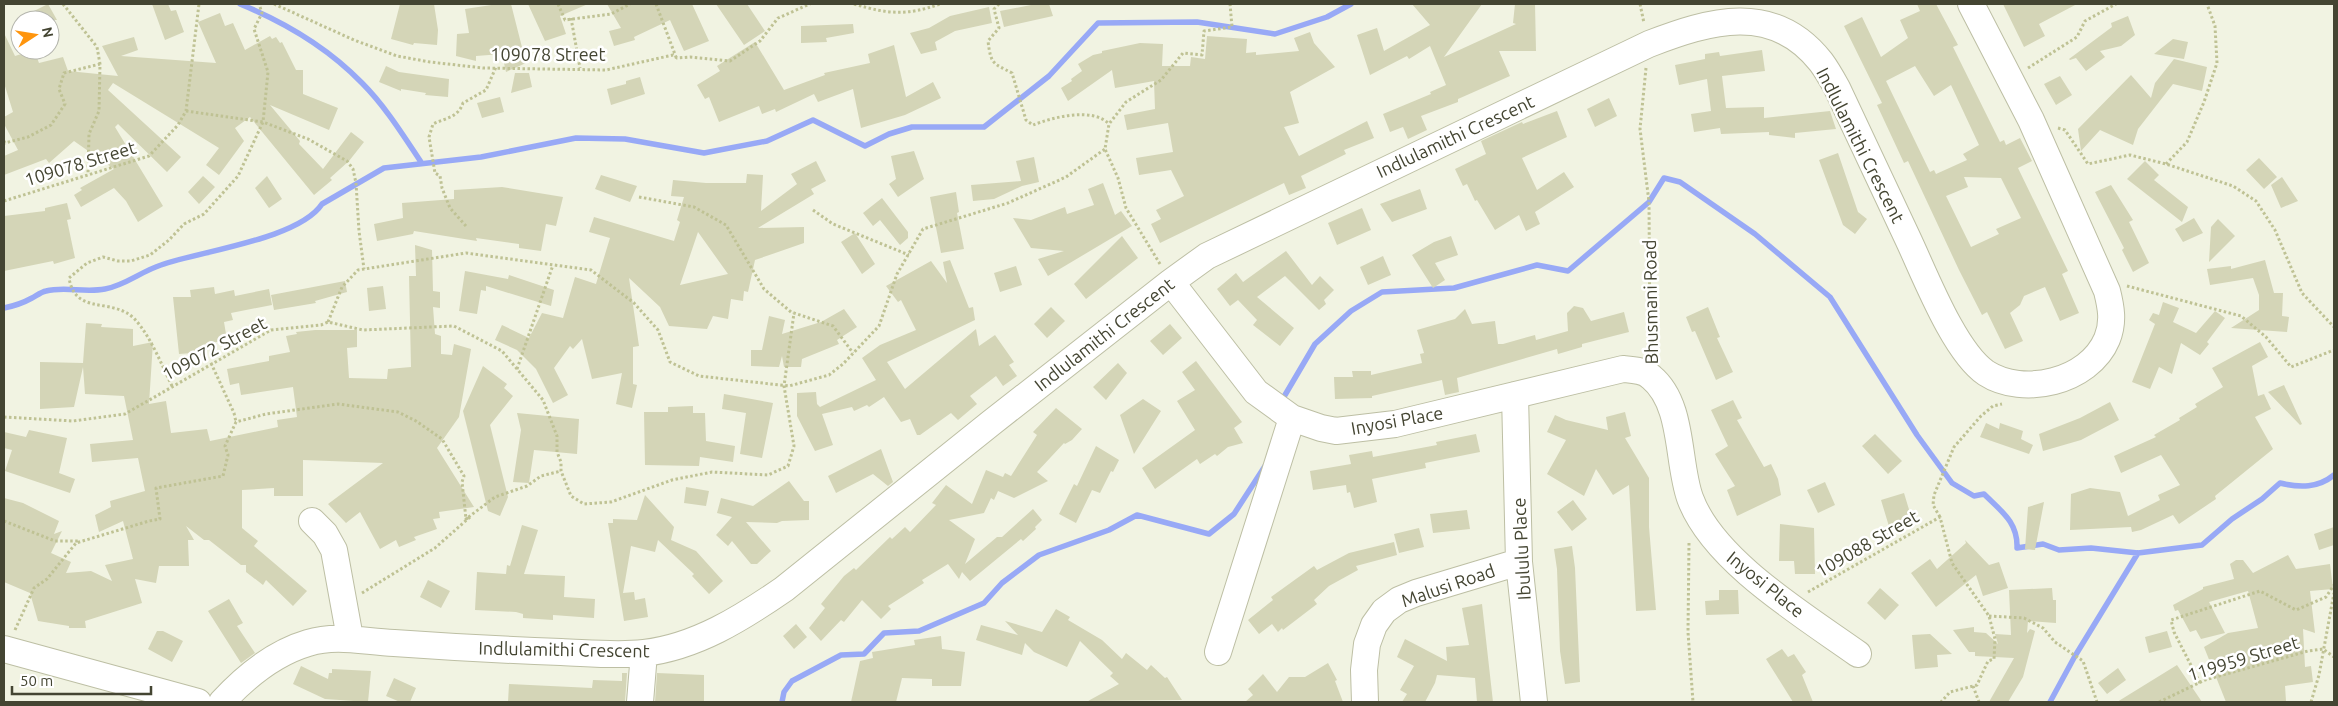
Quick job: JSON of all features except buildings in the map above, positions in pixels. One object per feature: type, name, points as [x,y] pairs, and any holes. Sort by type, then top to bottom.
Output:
[{"type":"street","name":"Indlulamithi Crescent","points":[[222,702],[239,684],[256,671],[293,649],[322,640],[350,638],[387,643],[510,650],[644,653],[688,643],[706,636],[750,612],[784,589],[1171,282],[1207,256],[1272,223],[1649,44],[1703,25],[1738,20],[1776,28],[1800,42],[1820,61],[1837,88],[1941,310],[1966,352],[1984,372],[2002,382],[2035,384],[2055,380],[2083,368],[2102,349],[2111,323],[2111,308],[2107,290],[2031,120],[2008,80],[1971,4]]},
{"type":"street","name":"Inyosi Place","points":[[1171,282],[1256,392],[1292,418],[1321,428],[1336,430],[1369,428],[1623,369],[1651,376]]},
{"type":"street","name":"Bhusmani Road","points":[[1651,376],[1668,399],[1677,429],[1690,498]]},
{"type":"street","name":"Ibululu Place","points":[[1515,395],[1520,562],[1534,702]]},
{"type":"street","points":[[1218,652],[1292,418]]},
{"type":"street","name":"Inyosi Place","points":[[1690,498],[1706,528],[1731,560],[1858,654]]},
{"type":"street","points":[[312,521],[325,534],[334,550],[346,603],[350,638]]},
{"type":"street","name":"Malusi Road","points":[[1365,702],[1364,670],[1367,644],[1374,625],[1384,611],[1399,600],[1416,592],[1520,562]]},
{"type":"street","points":[[6,650],[198,702]]},
{"type":"street","points":[[640,702],[644,653]]},
{"type":"path","points":[[63,4],[97,47],[100,64],[99,111],[89,134],[88,173]]},
{"type":"path","name":"109078 Street","points":[[4,200],[149,156],[178,125],[186,111],[199,4]]},
{"type":"path","points":[[172,386],[143,330],[127,314],[79,299],[71,291],[69,278],[87,264],[103,257],[118,261],[131,261],[150,255],[169,240],[184,224],[204,214],[238,176],[263,122],[268,72],[254,29],[262,13],[259,4]]},
{"type":"path","name":"109078 Street","points":[[274,4],[354,40],[397,56],[483,68],[580,68],[606,70],[673,55],[677,58],[690,56],[730,61],[760,41],[778,18],[810,4]]},
{"type":"path","points":[[558,4],[565,20],[611,14],[630,4]]},
{"type":"path","points":[[656,4],[677,58]]},
{"type":"path","points":[[854,4],[880,12],[916,12],[940,4]]},
{"type":"path","points":[[999,4],[994,9],[1000,28],[988,41],[990,57],[999,68],[1012,73],[1026,120],[1033,125],[1046,120],[1090,114],[1102,117],[1108,124]]},
{"type":"path","points":[[1171,282],[1126,208],[1118,178],[1106,149],[1108,124],[1126,102],[1161,80],[1183,53],[1202,55],[1204,31],[1232,27],[1230,4]]},
{"type":"path","points":[[2008,80],[2077,37],[2085,21],[2116,4]]},
{"type":"path","points":[[2166,164],[2187,142],[2204,102],[2217,63],[2215,26],[2207,4]]},
{"type":"path","points":[[571,18],[580,68]]},
{"type":"path","name":"Bhusmani Road","points":[[1649,44],[1640,129],[1649,202],[1651,376]]},
{"type":"path","points":[[4,141],[5,143],[28,138],[51,125],[64,104],[59,89],[64,73],[100,64]]},
{"type":"path","points":[[466,226],[450,208],[442,188],[440,176],[435,173],[429,137],[432,124],[448,120],[461,110],[463,103],[486,90],[496,67]]},
{"type":"path","points":[[186,111],[263,122],[324,147],[347,161],[353,169],[364,269]]},
{"type":"path","points":[[2031,120],[2065,130],[2088,164],[2130,155],[2166,164],[2233,186],[2256,201],[2275,230],[2302,292],[2334,327]]},
{"type":"path","points":[[328,322],[342,287],[358,270],[466,253],[553,264],[591,270],[634,302],[658,330],[670,362],[699,376],[789,386],[829,375],[879,326],[897,274],[923,228],[1008,203],[1066,177],[1106,149]]},
{"type":"path","points":[[639,197],[694,207],[726,225],[764,289],[794,313],[833,326],[853,353]]},
{"type":"path","points":[[813,210],[833,224],[909,255]]},
{"type":"path","points":[[517,369],[553,264]]},
{"type":"path","points":[[2107,290],[2124,286],[2241,316],[2266,337],[2291,367],[2334,350]]},
{"type":"path","name":"109072 Street","points":[[4,417],[73,421],[125,414],[271,330],[321,325],[328,322],[363,330],[454,326],[502,351],[543,400],[557,436],[557,452],[561,462],[561,471],[571,496],[584,504],[611,502],[672,480],[712,472],[768,475],[788,466],[794,446],[784,386],[794,313]]},
{"type":"path","points":[[6,650],[34,588],[47,578],[76,543],[160,519],[156,488],[223,476],[228,455],[224,446],[236,422],[234,413],[211,363]]},
{"type":"path","points":[[1940,518],[1933,505],[1934,495],[1954,447],[1982,416],[1994,406],[2013,402],[2015,384]]},
{"type":"path","points":[[236,422],[266,414],[338,404],[398,412],[416,421],[442,439],[464,476],[462,482],[466,519]]},
{"type":"path","points":[[466,519],[494,497],[527,486],[541,476],[561,471]]},
{"type":"path","points":[[346,603],[435,548],[470,517],[466,519]]},
{"type":"path","name":"109088 Street","points":[[1788,604],[1940,518],[1952,563],[1989,616],[1995,639],[1994,659],[1988,661],[1977,685],[1973,686]]},
{"type":"path","points":[[4,521],[55,541],[85,540]]},
{"type":"path","points":[[1690,536],[1688,632],[1693,702]]},
{"type":"path","points":[[2200,683],[2174,632],[2171,620],[2260,591],[2296,610],[2326,597],[2334,585]]},
{"type":"path","points":[[2311,702],[2334,593]]},
{"type":"path","points":[[1989,616],[2024,618],[2043,628],[2055,642],[2083,661],[2097,702]]},
{"type":"path","name":"119959 Street","points":[[2159,702],[2200,683],[2308,651],[2323,649],[2334,657]]},
{"type":"path","points":[[1941,702],[1950,692],[1973,686],[1979,702]]},
{"type":"waterway","points":[[240,4],[273,19],[305,37],[349,70],[378,101],[421,162]]},
{"type":"waterway","points":[[4,308],[22,303],[46,291],[60,289],[97,290],[112,287],[161,265],[271,235],[293,226],[310,216],[322,204],[384,168],[481,157],[576,138],[625,139],[704,153],[767,141],[813,120],[865,146],[889,134],[912,127],[984,127],[1049,76],[1098,23],[1197,22],[1275,34],[1327,17],[1351,4]]},
{"type":"waterway","points":[[1285,395],[1315,344],[1351,311],[1382,292],[1454,288],[1537,265],[1568,271],[1649,202],[1664,178],[1680,182],[1755,234],[1830,297],[1917,435],[1952,483],[1974,496],[1984,494],[2011,524],[2015,531],[2017,548],[2043,544],[2059,550],[2091,548],[2138,553],[2202,545],[2232,519],[2262,499],[2280,483],[2295,486],[2315,485],[2334,475]]},
{"type":"waterway","points":[[782,702],[784,692],[792,681],[841,655],[864,654],[884,633],[919,631],[984,603],[1002,583],[1039,555],[1109,530],[1137,515],[1209,534],[1234,514],[1265,466]]},
{"type":"waterway","points":[[2050,702],[2075,656],[2138,553]]}]
